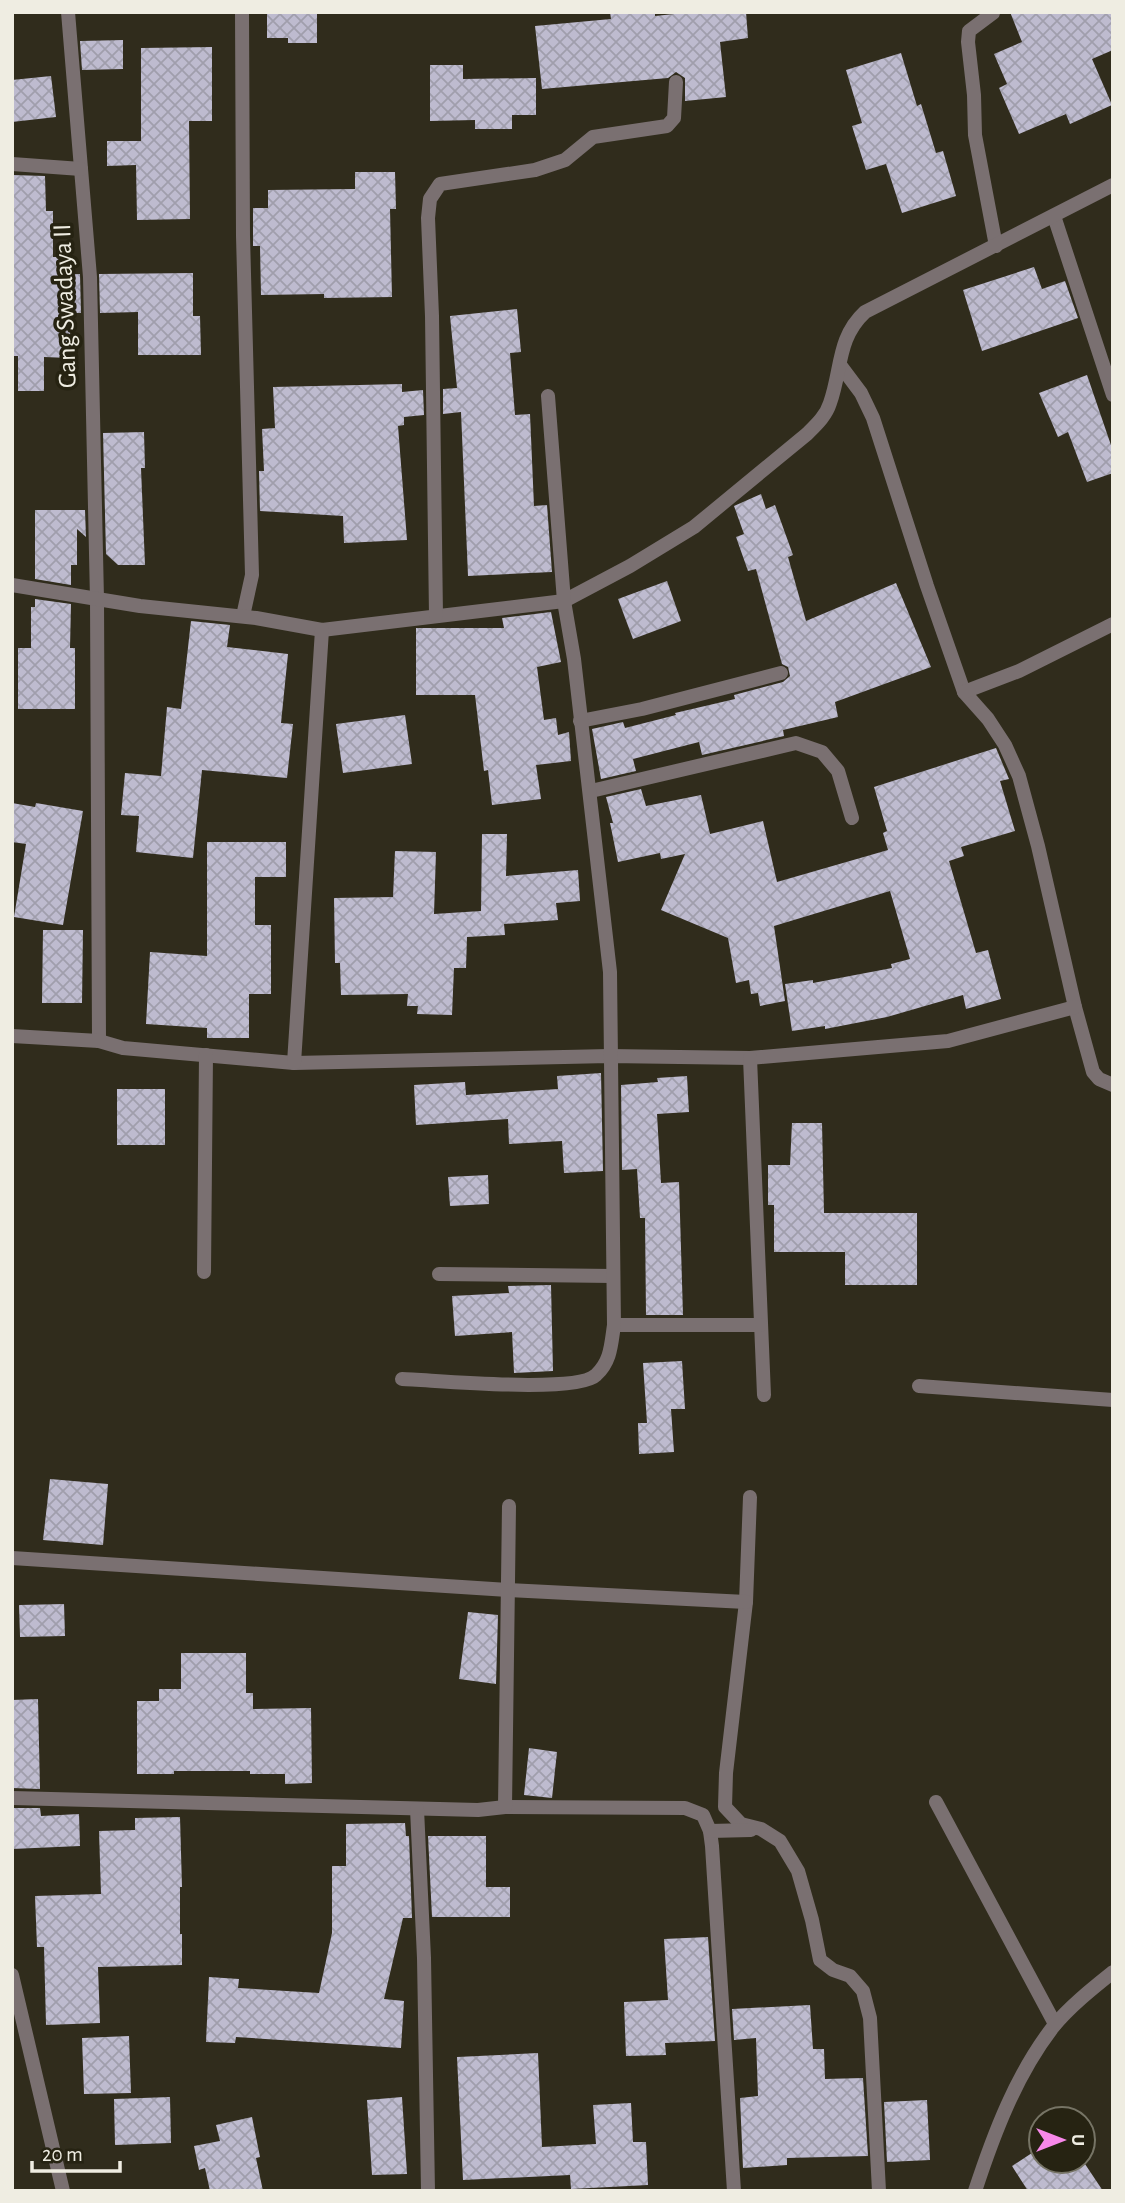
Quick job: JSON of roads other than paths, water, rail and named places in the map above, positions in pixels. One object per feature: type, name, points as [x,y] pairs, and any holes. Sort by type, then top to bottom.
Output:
[{"type":"street","name":"Gang Swadaya II","points":[[68,12],[90,277],[97,599],[99,1041]]},
{"type":"street","points":[[242,12],[243,236],[252,575],[243,616]]},
{"type":"street","points":[[993,13],[969,31],[968,42],[975,135],[996,246]]},
{"type":"street","points":[[436,616],[430,199],[440,184],[535,170],[565,160],[593,137],[667,126],[674,118],[676,82]]},
{"type":"street","points":[[12,164],[81,169]]},
{"type":"street","points":[[12,585],[140,606],[243,616],[322,630],[564,601],[630,566],[694,527],[807,434],[821,420],[830,405],[846,337],[851,324],[865,312],[1113,185]]},
{"type":"street","points":[[1054,216],[1113,395]]},
{"type":"street","points":[[840,365],[861,393],[873,418],[964,692],[988,719],[1005,745],[1018,776],[1038,846],[1075,1007],[1093,1072],[1099,1079],[1113,1085]]},
{"type":"street","points":[[402,1379],[525,1385],[580,1383],[594,1377],[609,1359],[614,1325],[610,972],[591,791],[564,601],[548,396]]},
{"type":"street","points":[[964,692],[1018,671],[1113,624]]},
{"type":"street","points":[[294,1063],[322,630]]},
{"type":"street","points":[[580,721],[642,709],[781,673]]},
{"type":"street","points":[[591,791],[796,743],[822,752],[838,771],[852,818]]},
{"type":"street","points":[[12,1036],[99,1041],[123,1048],[294,1063],[609,1056],[750,1058],[948,1041],[1075,1007]]},
{"type":"street","points":[[204,1272],[206,1055]]},
{"type":"street","points":[[750,1058],[764,1395]]},
{"type":"street","points":[[439,1274],[612,1276]]},
{"type":"street","points":[[614,1325],[761,1325]]},
{"type":"street","points":[[919,1386],[1113,1401]]},
{"type":"street","points":[[750,1497],[746,1602],[730,1734],[725,1807],[741,1824],[761,1829],[780,1840],[798,1871],[820,1959],[833,1970],[850,1976],[863,1991],[870,2018],[879,2191]]},
{"type":"street","points":[[505,1807],[509,1506]]},
{"type":"street","points":[[12,1558],[508,1590],[746,1602]]},
{"type":"street","points":[[12,1798],[478,1810],[505,1807],[685,1808],[703,1815],[710,1831],[734,2191]]},
{"type":"street","points":[[936,1802],[1055,2024]]},
{"type":"street","points":[[417,1809],[424,1958],[428,2191]]},
{"type":"street","points":[[710,1831],[761,1829]]},
{"type":"street","points":[[975,2191],[991,2142],[1026,2065],[1055,2024],[1113,1972]]},
{"type":"street","points":[[12,1975],[63,2191]]}]
